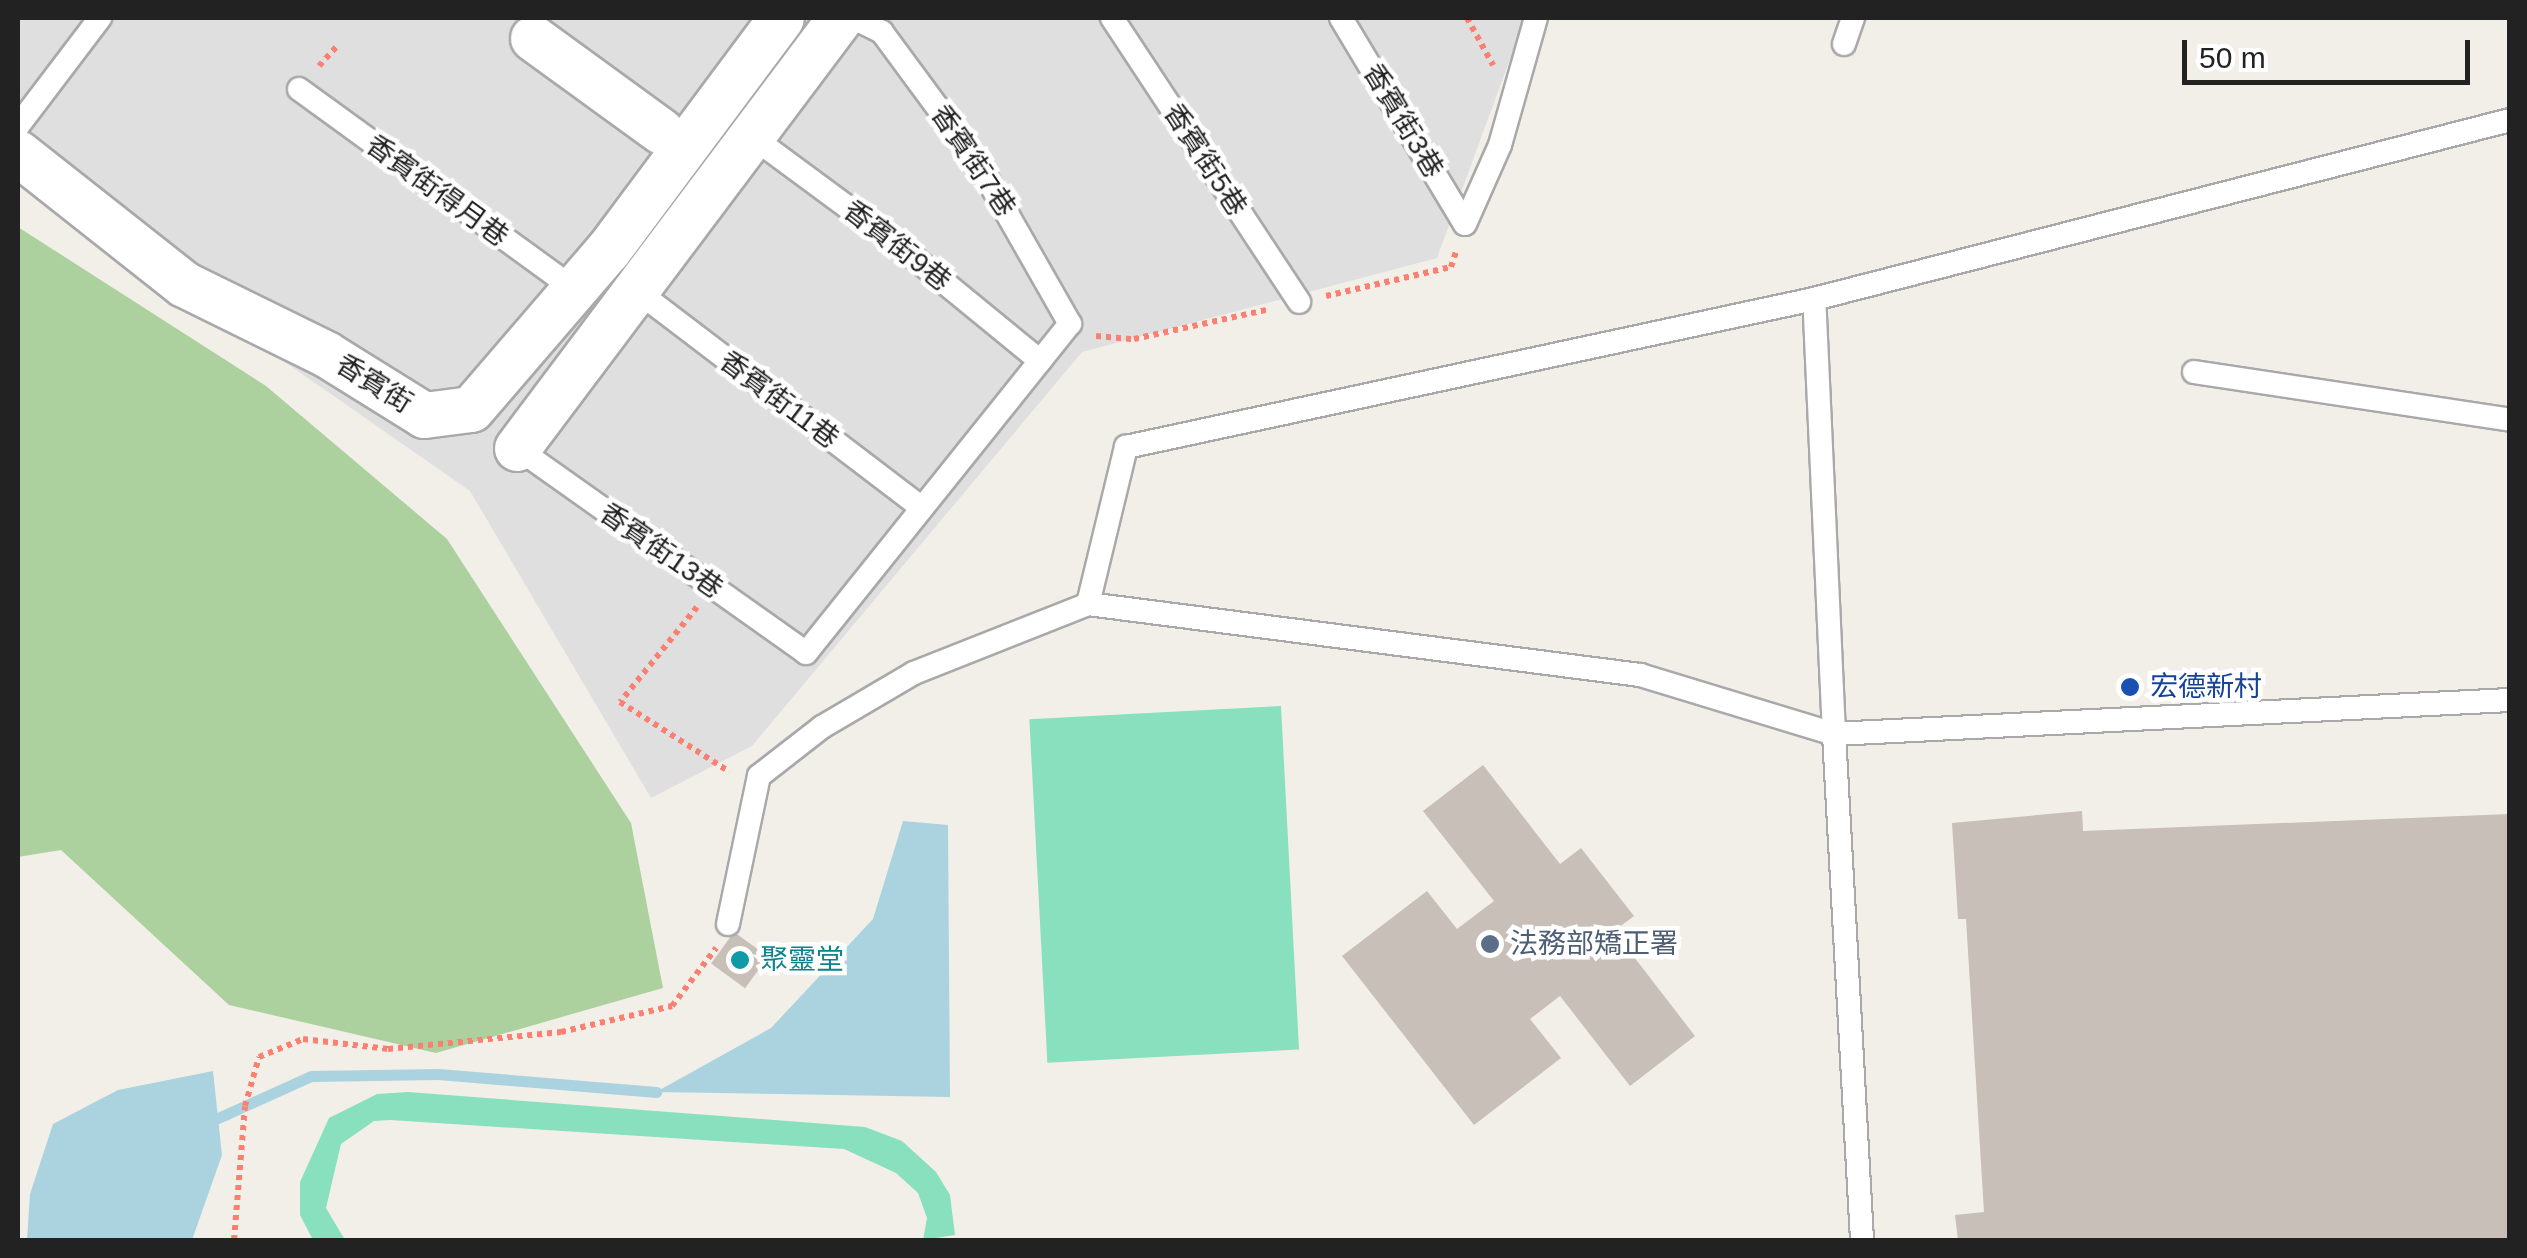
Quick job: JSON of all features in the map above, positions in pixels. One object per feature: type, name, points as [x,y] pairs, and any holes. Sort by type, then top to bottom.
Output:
[{"type":"street","name":"香賓街","points":[[18,153],[184,284],[326,354],[424,415],[471,409],[576,290],[782,18]]},
{"type":"street","points":[[516,448],[840,18]]},
{"type":"street","points":[[533,38],[661,132]]},
{"type":"lane","points":[[18,126],[100,18]]},
{"type":"lane","name":"香賓街7巷","points":[[853,18],[882,32],[977,161],[1070,324]]},
{"type":"lane","name":"香賓街5巷","points":[[1112,18],[1299,302]]},
{"type":"lane","name":"香賓街3巷","points":[[1340,18],[1465,224]]},
{"type":"lane","points":[[1465,224],[1500,145],[1536,18]]},
{"type":"lane","points":[[1844,44],[1853,18]]},
{"type":"lane","name":"香賓街得月巷","points":[[299,89],[576,290]]},
{"type":"lane","points":[[1088,604],[1126,447],[1814,299],[2510,120]]},
{"type":"lane","name":"香賓街9巷","points":[[751,136],[896,243],[1040,362]]},
{"type":"lane","name":"香賓街11巷","points":[[637,291],[922,508]]},
{"type":"lane","points":[[1814,299],[1862,1240]]},
{"type":"lane","points":[[922,508],[1070,324]]},
{"type":"lane","points":[[2194,372],[2510,420]]},
{"type":"lane","name":"香賓街13巷","points":[[516,448],[806,653],[922,508]]},
{"type":"lane","points":[[728,924],[758,776],[822,727],[914,674],[1088,604],[1640,675],[1834,734],[2510,700]]},
{"type":"path","points":[[1070,324],[1100,338],[1134,340],[1452,267],[1465,224]]},
{"type":"path","points":[[713,587],[620,702],[757,788]]},
{"type":"path","points":[[234,1240],[245,1106],[259,1056],[303,1039],[388,1049],[561,1032],[672,1006],[728,924]]},
{"type":"shaded area","points":[[18,18],[1525,18],[1437,258],[1082,352],[752,746],[651,798],[470,491],[18,176]]},
{"type":"green space","points":[[18,227],[266,386],[447,539],[631,823],[663,988],[436,1053],[229,1005],[61,850],[18,857]]},
{"type":"green space","points":[[1281,706],[1299,1050],[1047,1063],[1029,719]]},
{"type":"green space","points":[[408,1092],[865,1127],[902,1141],[936,1172],[950,1195],[955,1235],[923,1240],[927,1218],[918,1193],[896,1173],[844,1149],[390,1120],[374,1121],[341,1144],[326,1208],[345,1240],[313,1240],[300,1215],[300,1182],[329,1118],[377,1094]]},
{"type":"water","points":[[903,821],[948,825],[950,1097],[656,1092],[771,1028],[873,919]]},
{"type":"water","points":[[213,1071],[222,1155],[192,1240],[27,1240],[30,1194],[53,1124],[118,1090]]},
{"type":"building","name":"法務部矯正署","points":[[1483,765],[1560,864],[1581,848],[1634,916],[1614,931],[1695,1036],[1630,1086],[1560,996],[1530,1019],[1561,1058],[1474,1125],[1342,956],[1427,891],[1457,929],[1494,901],[1423,811]]},
{"type":"building","points":[[2082,811],[2083,831],[2510,814],[2510,1240],[1958,1240],[1955,1215],[1984,1212],[1966,919],[1958,919],[1952,823]]},
{"type":"building","name":"聚靈堂","points":[[734,932],[768,957],[745,988],[711,964]]},
{"type":"waterway","points":[[218,1118],[311,1076],[438,1074],[656,1092]]},
{"type":"place","name":"宏德新村","points":[[2130,687]]},
{"type":"place","name":"法務部矯正署","points":[[1490,944]]},
{"type":"place","name":"聚靈堂","points":[[740,960]]}]
